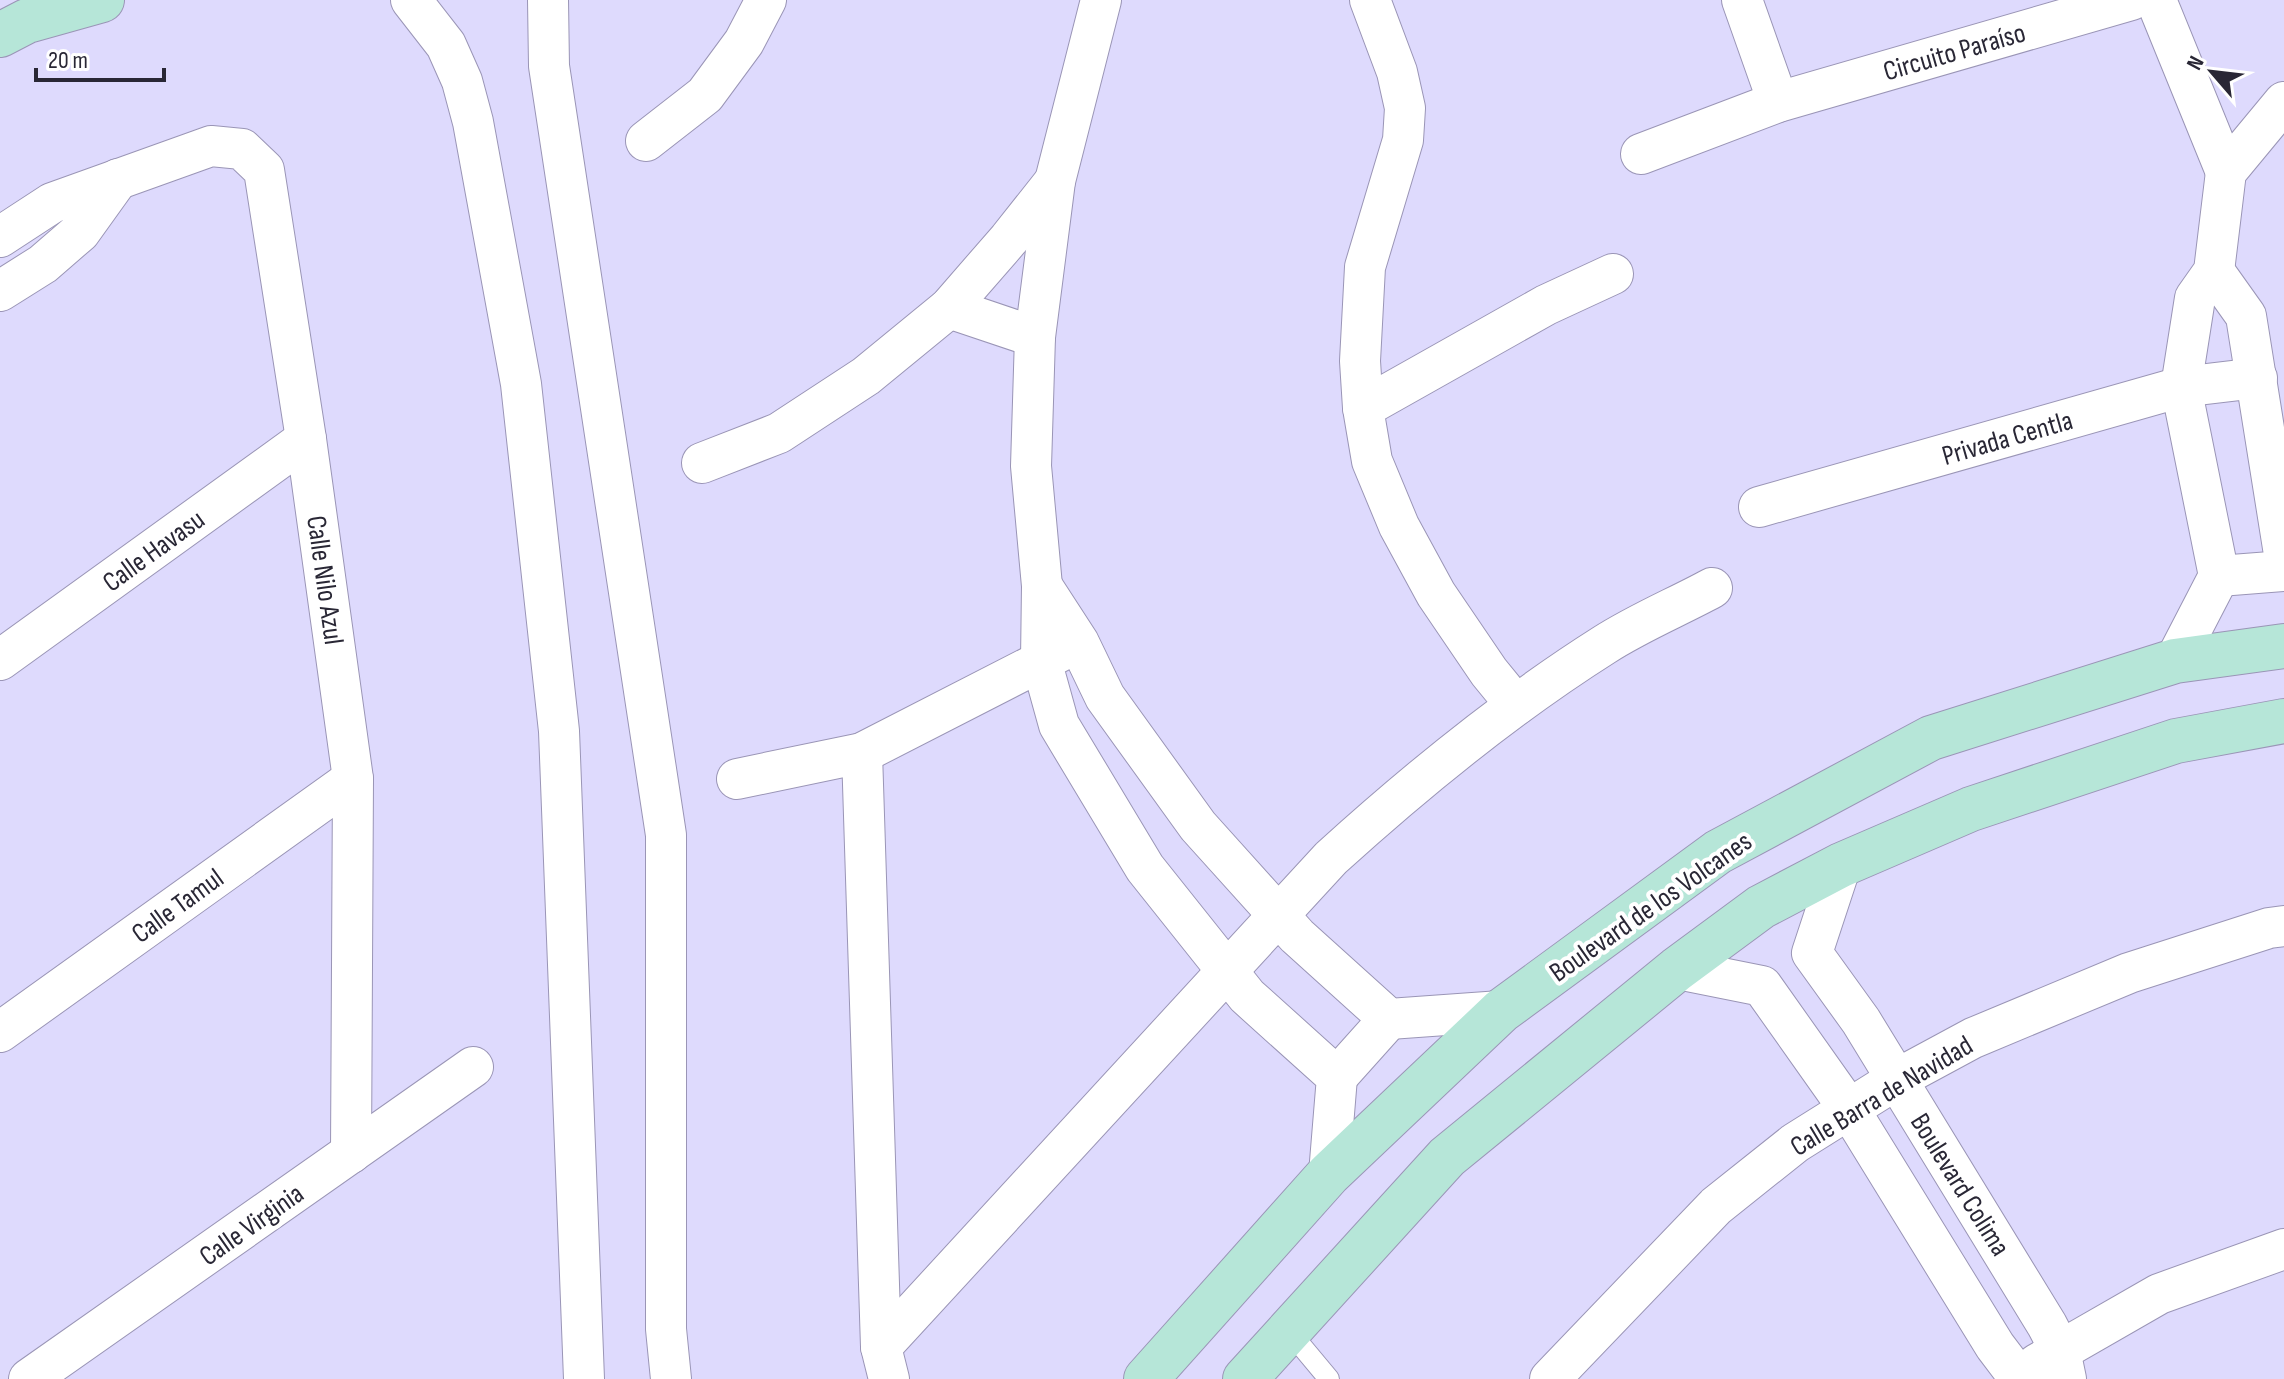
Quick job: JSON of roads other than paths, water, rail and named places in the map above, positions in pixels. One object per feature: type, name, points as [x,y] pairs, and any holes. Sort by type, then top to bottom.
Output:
[{"type":"street","points":[[0,35],[27,21],[102,0]]},
{"type":"street","points":[[411,0],[446,45],[462,81],[473,122],[521,384],[559,731],[584,1379]]},
{"type":"street","points":[[548,0],[549,66],[666,835],[666,1329],[671,1379]]},
{"type":"street","points":[[646,141],[705,95],[744,42],[766,0]]},
{"type":"street","points":[[1101,0],[1055,181],[1035,337],[1031,466],[1042,586],[1041,660],[1059,725],[1145,868],[1247,996],[1337,1077]]},
{"type":"street","points":[[1370,0],[1397,72],[1405,108],[1403,140],[1365,267],[1360,361],[1363,408],[1372,461],[1399,526],[1436,594],[1489,672],[1516,705]]},
{"type":"street","points":[[1742,0],[1778,102]]},
{"type":"street","name":"Circuito Paraíso","points":[[1641,154],[1778,102],[2131,0]]},
{"type":"street","points":[[2156,0],[2226,172],[2214,271],[2195,298],[2181,387],[2219,576],[2175,661]]},
{"type":"street","points":[[2226,172],[2284,102]]},
{"type":"street","name":"Calle Nilo Azul","points":[[0,237],[52,203],[211,146],[242,149],[264,170],[306,439],[353,779],[351,1153]]},
{"type":"street","points":[[0,291],[43,264],[80,232],[118,179]]},
{"type":"street","points":[[702,463],[779,433],[866,376],[949,308],[1055,181]]},
{"type":"street","points":[[2214,271],[2246,316],[2284,554]]},
{"type":"street","points":[[1363,408],[1546,305],[1613,274]]},
{"type":"street","points":[[949,308],[1035,337]]},
{"type":"street","name":"Privada Centla","points":[[1759,507],[2181,387],[2257,378]]},
{"type":"street","name":"Calle Havasu","points":[[0,660],[306,439]]},
{"type":"street","points":[[2219,576],[2284,571]]},
{"type":"street","points":[[1042,586],[1079,643],[1105,697],[1198,826],[1297,936],[1389,1019]]},
{"type":"street","points":[[885,1363],[1226,971],[1331,858],[1406,790],[1516,705],[1607,643],[1712,588]]},
{"type":"street","points":[[737,779],[862,753],[1079,643]]},
{"type":"street","name":"Boulevard de los Volcanes","points":[[1146,1379],[1329,1174],[1501,1011],[1718,852],[1931,738],[2175,661],[2284,646]]},
{"type":"street","points":[[1245,1379],[1447,1157],[1677,969],[1761,907],[1841,865],[1971,809],[2176,741],[2284,721]]},
{"type":"street","points":[[862,753],[885,1363]]},
{"type":"street","name":"Calle Tamul","points":[[0,1032],[353,779]]},
{"type":"street","points":[[1718,852],[1761,907]]},
{"type":"street","points":[[1677,969],[1762,986],[1812,953],[1841,865]]},
{"type":"street","name":"Calle Barra de Navidad","points":[[1550,1379],[1716,1206],[1795,1143],[1897,1079],[1973,1038],[2129,973],[2269,928],[2284,926]]},
{"type":"street","name":"Boulevard Colima","points":[[1812,953],[1861,1021],[1897,1079],[2063,1364]]},
{"type":"street","name":"Boulevard Colima","points":[[1762,986],[1849,1109],[2017,1378]]},
{"type":"street","points":[[1329,1174],[1337,1077],[1389,1019],[1501,1011]]},
{"type":"street","name":"Calle Virginia","points":[[29,1379],[473,1067]]},
{"type":"street","points":[[2017,1378],[2063,1364],[2159,1294],[2284,1249]]},
{"type":"lane","points":[[1289,1331],[1329,1379]]}]
